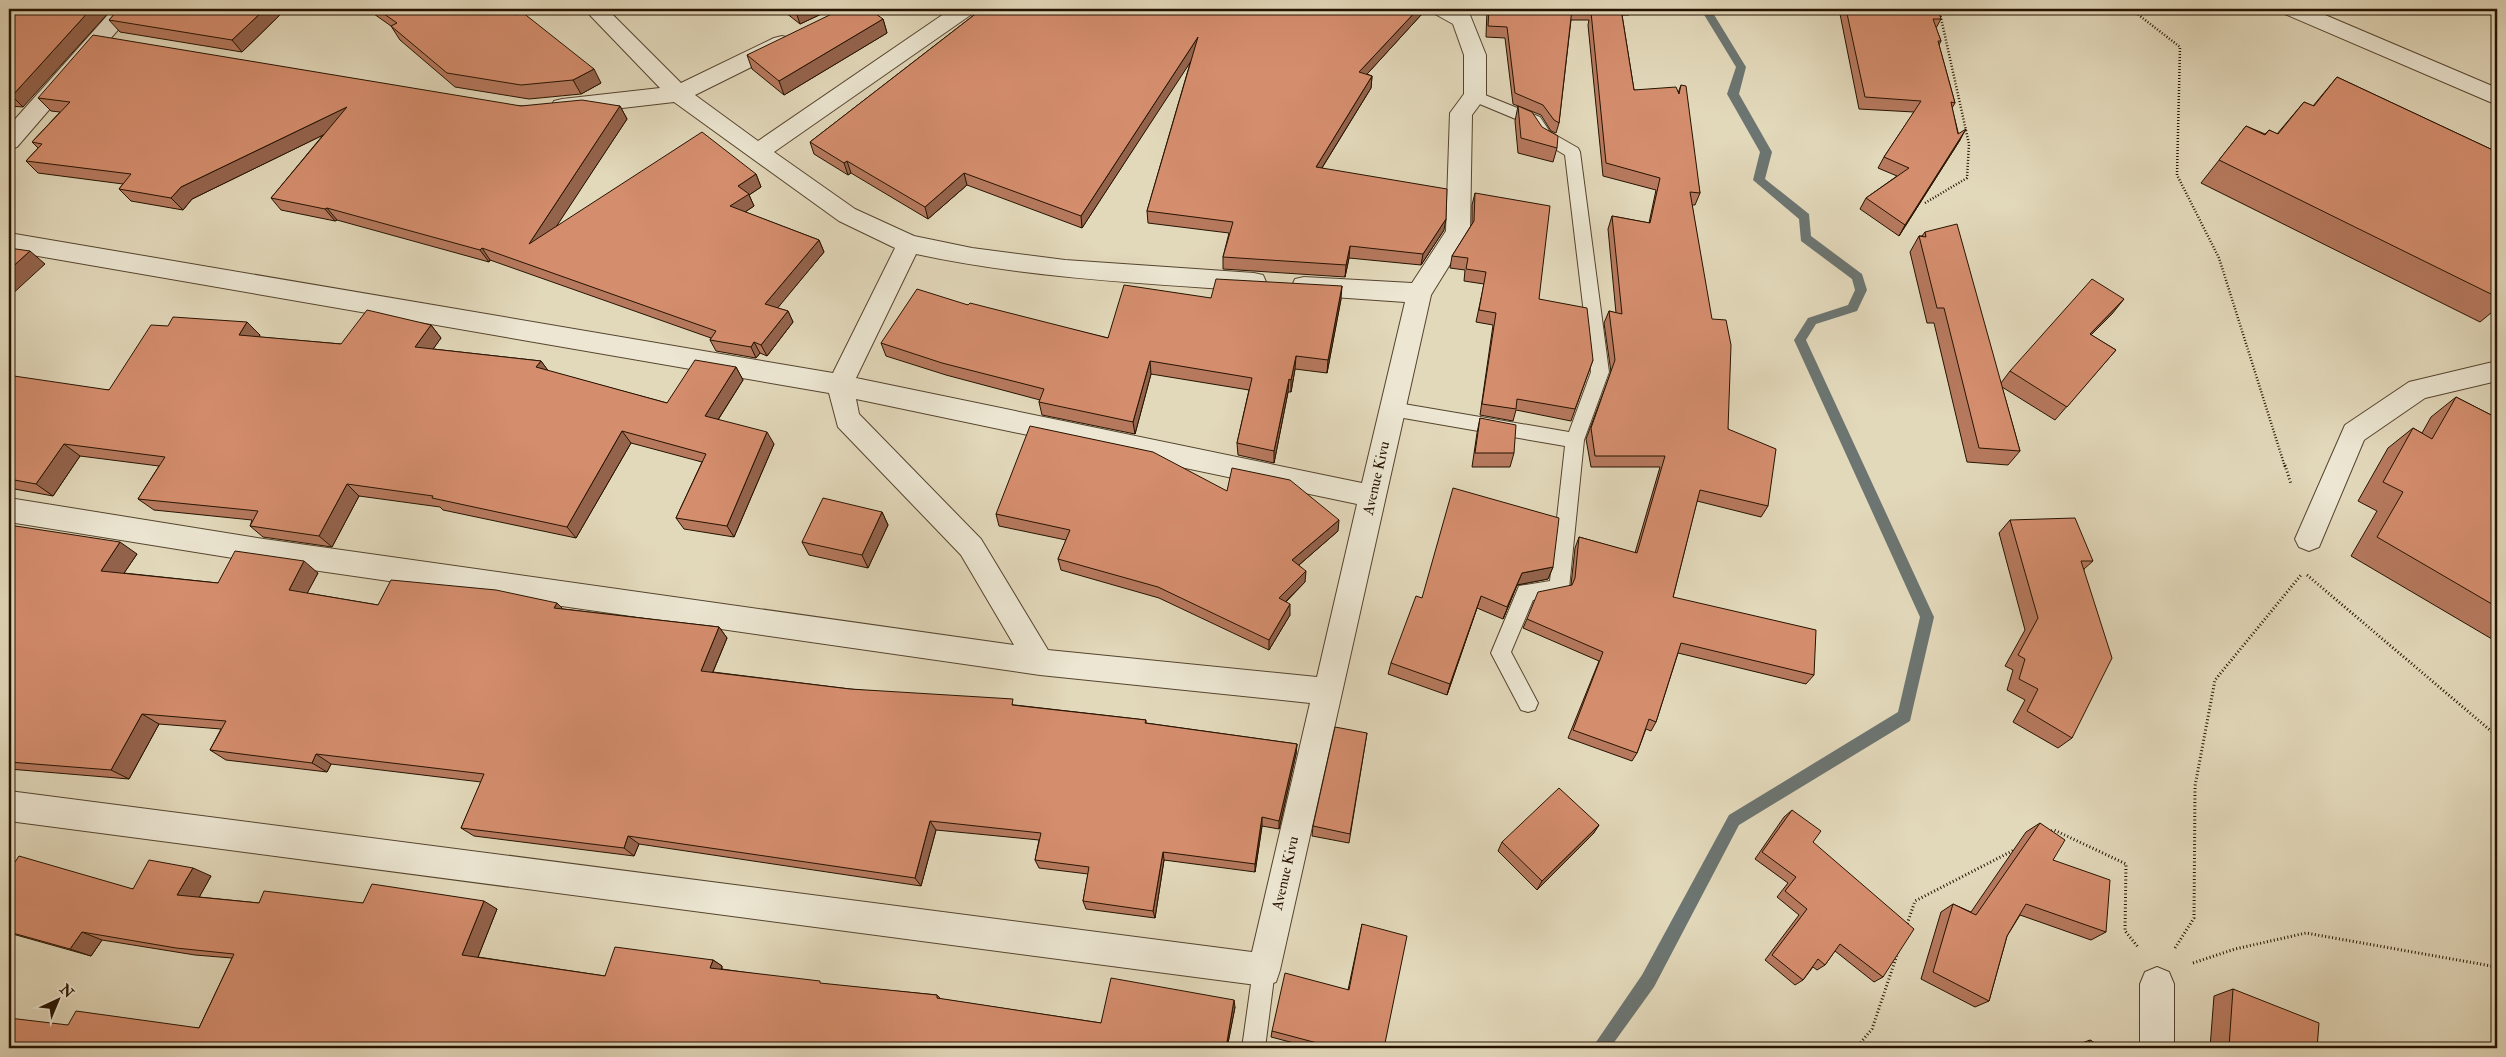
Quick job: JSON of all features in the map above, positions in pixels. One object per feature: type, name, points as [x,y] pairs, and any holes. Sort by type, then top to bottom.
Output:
[{"type":"street","points":[[11,135],[125,9]]},
{"type":"street","points":[[594,9],[609,22],[678,94],[848,215],[910,244],[972,257],[1064,269],[1419,293]]},
{"type":"street","points":[[758,152],[852,89],[965,9]]},
{"type":"street","points":[[2292,9],[2497,97]]},
{"type":"street","points":[[1457,13],[1475,55],[1475,96]]},
{"type":"street","points":[[538,108],[678,94],[800,34]]},
{"type":"street","points":[[99,38],[128,43]]},
{"type":"street","name":"Avenue Kivu","points":[[1264,970],[1326,691],[1419,293],[1458,232],[1460,113],[1475,96]]},
{"type":"street","points":[[9,242],[840,385],[1372,496]]},
{"type":"street","points":[[910,244],[840,385],[847,419],[971,547],[1040,662]]},
{"type":"street","points":[[2309,539],[2354,434],[2418,389],[2497,370]]},
{"type":"street","points":[[9,510],[274,552],[1040,662],[1326,691]]},
{"type":"street","points":[[9,806],[1264,970]]},
{"type":"street","points":[[2157,1048],[2159,979]]},
{"type":"lane","points":[[1475,96],[1535,121],[1545,136],[1572,152],[1600,372],[1575,440],[1559,588],[1526,592],[1501,653],[1528,703]]},
{"type":"lane","points":[[1392,410],[1575,440]]},
{"type":"lane","points":[[1253,1048],[1264,970]]},
{"type":"path","points":[[1925,203],[1966,178],[1969,144],[1939,9]]},
{"type":"path","points":[[2131,9],[2180,47],[2177,175],[2219,258],[2309,539]]},
{"type":"path","points":[[2159,979],[2194,918],[2195,786],[2215,680],[2303,572],[2497,736]]},
{"type":"path","points":[[2045,834],[2054,830],[2126,864],[2125,930],[2159,979]]},
{"type":"path","points":[[1906,928],[1915,901],[2019,848]]},
{"type":"path","points":[[2159,979],[2235,949],[2306,932],[2497,967]]},
{"type":"path","points":[[1856,1048],[1872,1028],[1900,947]]},
{"type":"building","points":[[9,9],[91,9],[12,96],[9,96]]},
{"type":"building","points":[[119,9],[265,9],[232,40],[109,20]]},
{"type":"building","points":[[377,9],[509,9],[516,15],[522,12],[594,69],[573,80],[521,85],[447,73],[391,26],[397,23]]},
{"type":"building","points":[[842,9],[869,9],[883,19],[779,81],[747,55]]},
{"type":"building","points":[[976,9],[1418,9],[1359,72],[1372,76],[1316,167],[1447,189],[1446,219],[1423,254],[1350,246],[1346,265],[1223,257],[1233,222],[1147,211],[1198,37],[1081,216],[964,173],[925,207],[847,161],[844,163],[810,142],[978,12]]},
{"type":"building","points":[[1489,9],[1572,9],[1559,123],[1554,120],[1543,105],[1515,93],[1507,27],[1488,26]]},
{"type":"building","points":[[1572,9],[1617,9],[1610,10]]},
{"type":"building","points":[[1621,9],[1634,90],[1676,87],[1679,94],[1681,85],[1686,86],[1700,193],[1690,192],[1712,319],[1726,320],[1731,345],[1728,429],[1776,449],[1768,506],[1700,490],[1673,597],[1816,630],[1814,675],[1681,643],[1656,722],[1649,719],[1637,753],[1573,730],[1603,652],[1527,619],[1538,592],[1572,585],[1575,578],[1579,537],[1637,553],[1665,456],[1595,456],[1591,428],[1615,360],[1609,311],[1622,314],[1612,216],[1650,223],[1660,178],[1606,163],[1591,12]]},
{"type":"building","points":[[1846,9],[1938,9],[1941,19],[1933,19],[1941,41],[1938,41],[1955,103],[1951,102],[1958,134],[1966,129],[1905,225],[1866,198],[1909,168],[1884,157],[1921,101],[1865,97]]},
{"type":"building","points":[[93,35],[521,106],[582,100],[620,106],[529,244],[702,132],[756,174],[738,186],[749,194],[730,206],[819,240],[765,304],[788,311],[761,345],[754,342],[751,347],[710,340],[716,331],[482,248],[480,250],[327,208],[271,198],[347,107],[181,187],[171,198],[119,189],[131,174],[26,161],[42,144],[32,142],[70,102],[38,98]]},
{"type":"building","points":[[2337,77],[2497,152],[2497,297],[2219,160],[2246,126],[2265,135],[2269,130],[2278,134],[2304,102],[2314,106]]},
{"type":"building","points":[[1518,106],[1532,112],[1542,127],[1558,136],[1557,148],[1521,138]]},
{"type":"building","points":[[1475,193],[1550,206],[1539,299],[1587,308],[1593,360],[1575,409],[1517,399],[1516,409],[1482,404],[1496,313],[1479,310],[1486,272],[1466,269],[1468,258],[1452,256],[1474,221]]},
{"type":"building","points":[[1957,224],[2020,451],[1979,448],[1944,308],[1937,308],[1919,236],[1926,237],[1925,232]]},
{"type":"building","points":[[9,248],[30,251],[9,270]]},
{"type":"building","points":[[1216,279],[1342,286],[1328,360],[1296,356],[1291,380],[1289,379],[1274,451],[1237,443],[1252,378],[1150,361],[1133,422],[1039,402],[1044,389],[942,363],[881,343],[917,289],[968,305],[970,303],[1108,338],[1124,285],[1211,298]]},
{"type":"building","points":[[2092,279],[2124,299],[2090,334],[2116,350],[2067,407],[2010,371]]},
{"type":"building","points":[[367,310],[431,325],[415,347],[541,361],[536,367],[667,403],[695,360],[736,367],[705,416],[767,432],[727,526],[676,518],[706,454],[622,431],[567,527],[432,498],[433,496],[347,484],[319,536],[250,526],[258,511],[138,499],[165,457],[64,444],[36,484],[9,479],[9,384],[14,376],[109,390],[151,325],[168,326],[173,317],[247,322],[239,335],[341,344]]},
{"type":"building","points":[[2456,397],[2497,418],[2497,607],[2377,537],[2403,492],[2383,482],[2413,428],[2432,439]]},
{"type":"building","points":[[1480,418],[1516,425],[1514,453],[1475,453]]},
{"type":"building","points":[[1030,426],[1153,452],[1227,491],[1232,468],[1290,480],[1339,520],[1292,560],[1306,571],[1279,598],[1290,604],[1269,640],[1158,587],[1058,559],[1070,530],[996,514]]},
{"type":"building","points":[[1453,488],[1559,518],[1553,567],[1522,573],[1507,607],[1481,596],[1450,684],[1391,663],[1416,596],[1422,598]]},
{"type":"building","points":[[823,498],[882,512],[862,555],[802,542]]},
{"type":"building","points":[[2075,518],[2093,561],[2081,561],[2112,658],[2072,738],[2027,711],[2038,689],[2019,679],[2025,659],[2018,655],[2038,618],[2010,520]]},
{"type":"building","points":[[9,525],[120,542],[101,571],[218,583],[235,551],[304,561],[289,590],[378,605],[391,580],[496,590],[557,603],[554,608],[719,627],[701,671],[850,689],[1013,699],[1012,705],[1146,720],[1145,723],[1297,744],[1279,821],[1262,817],[1255,864],[1163,852],[1153,911],[1083,901],[1089,867],[1035,860],[1041,833],[930,821],[915,878],[628,836],[624,848],[461,828],[484,774],[316,754],[312,763],[210,750],[226,721],[142,714],[111,770],[9,762]]},
{"type":"building","points":[[1335,727],[1367,733],[1350,834],[1313,826]]},
{"type":"building","points":[[1559,788],[1599,825],[1542,881],[1502,842]]},
{"type":"building","points":[[1792,810],[1821,831],[1813,842],[1914,929],[1883,977],[1840,944],[1825,965],[1818,959],[1803,980],[1772,955],[1807,909],[1785,891],[1796,877],[1762,852]]},
{"type":"building","points":[[2040,823],[2065,840],[2053,860],[2110,880],[2106,932],[2026,904],[2007,936],[1989,1001],[1933,972],[1953,904],[1976,915]]},
{"type":"building","points":[[19,856],[133,889],[149,860],[193,868],[177,895],[259,903],[264,891],[363,903],[372,884],[484,901],[462,955],[605,976],[615,947],[713,960],[710,968],[820,981],[820,983],[937,995],[937,998],[1101,1023],[1111,978],[1234,1000],[1226,1048],[9,1048],[9,1018],[68,1025],[76,1011],[199,1028],[234,954],[176,948],[82,932],[70,949],[9,932],[9,871]]},
{"type":"building","points":[[1362,924],[1407,936],[1384,1048],[1336,1048],[1272,1031],[1285,973],[1349,990]]},
{"type":"building","points":[[2233,989],[2319,1023],[2317,1048],[2229,1047]]},
{"type":"building","points":[[2090,1040],[2102,1048],[2086,1048]]},
{"type":"waterway","points":[[1600,1048],[1648,981],[1734,820],[1905,716],[1927,617],[1800,340],[1812,321],[1853,308],[1861,290],[1858,277],[1805,238],[1805,217],[1759,180],[1766,152],[1733,94],[1741,67],[1708,13],[1708,9]]}]
